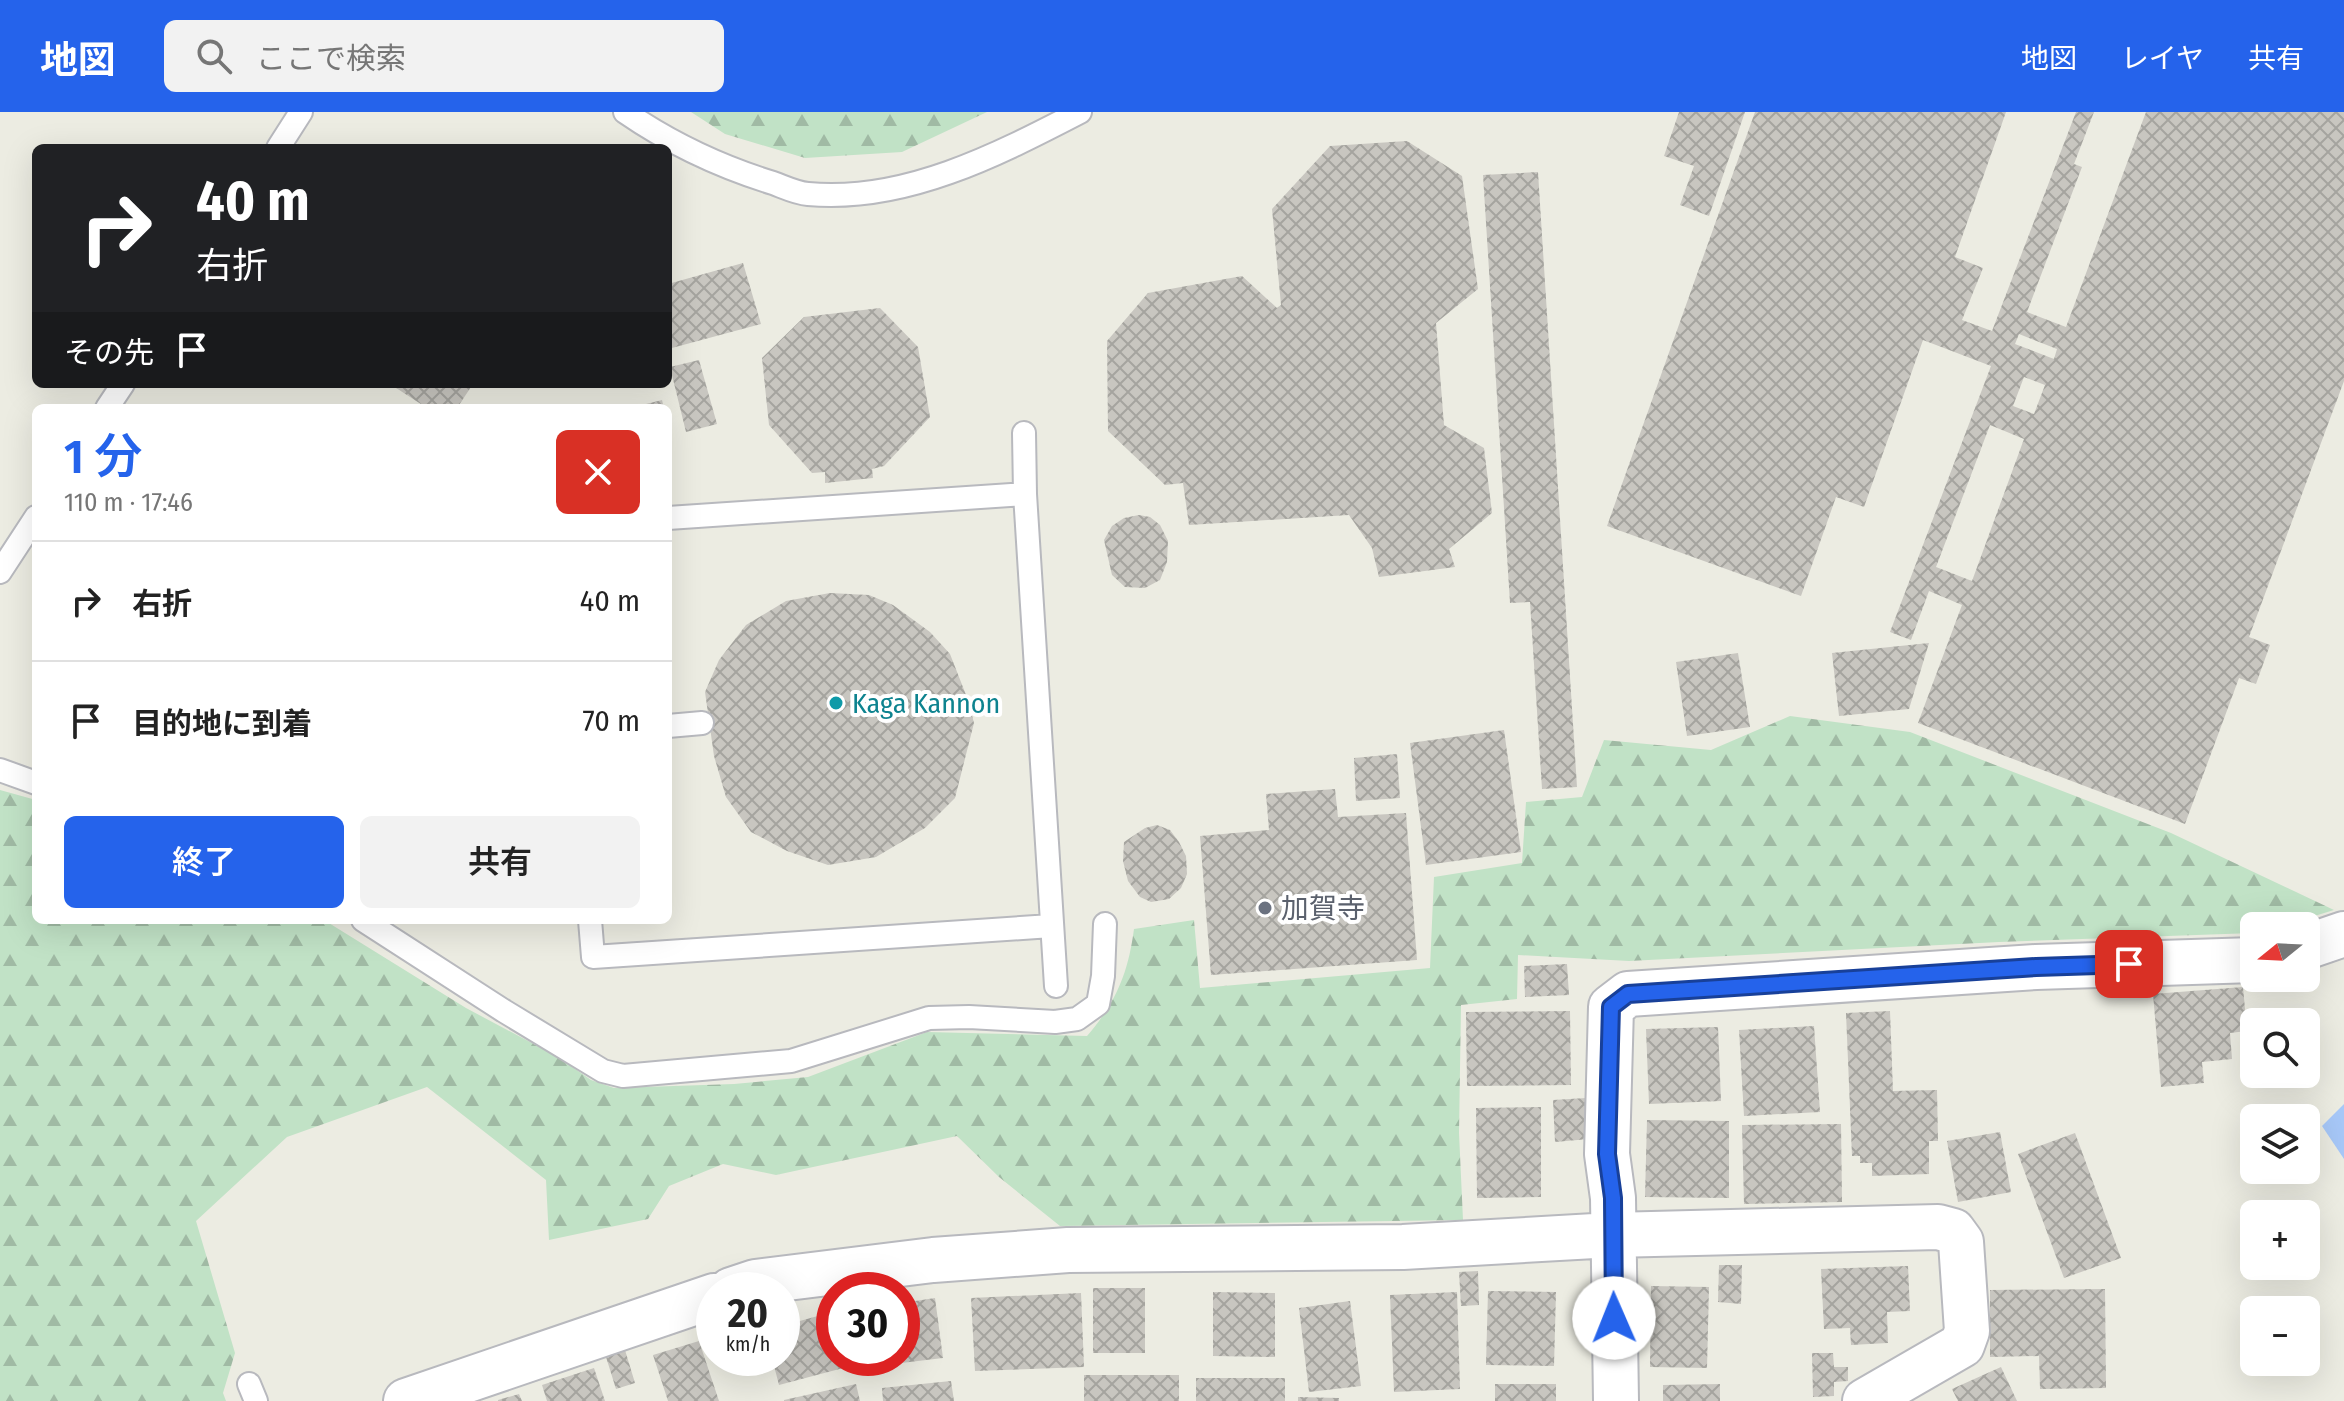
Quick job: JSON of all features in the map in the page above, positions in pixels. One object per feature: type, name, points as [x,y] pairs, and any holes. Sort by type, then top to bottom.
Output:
[{"type":"street","points":[[2320,942],[2344,934]]},
{"type":"street","points":[[1616,1401],[1613,1198],[1607,1154],[1611,1007],[1628,994],[2036,967],[2240,960]]},
{"type":"street","points":[[800,1276],[933,1260],[1068,1250],[1403,1247],[1612,1235],[1938,1227],[1953,1231],[1961,1242],[1967,1331],[1962,1345],[1865,1401]]},
{"type":"street","points":[[406,1401],[696,1302]]},
{"type":"lane","points":[[281,144],[301,112]]},
{"type":"lane","points":[[625,112],[661,137],[755,177],[806,194],[869,192],[929,178],[1004,151],[1080,112]]},
{"type":"lane","points":[[1024,433],[1025,494],[1056,986]]},
{"type":"lane","points":[[672,518],[1025,494]]},
{"type":"lane","points":[[0,572],[32,523]]},
{"type":"lane","points":[[672,726],[702,723]]},
{"type":"lane","points":[[0,770],[32,782]]},
{"type":"lane","points":[[369,924],[590,1064],[623,1076],[791,1061],[929,1018],[1055,1022],[1077,1019],[1098,1004],[1103,976],[1105,924]]},
{"type":"lane","points":[[590,924],[593,957],[1051,926]]},
{"type":"green space","points":[[691,112],[987,112],[902,152],[805,158],[725,134]]},
{"type":"green space","points":[[1790,716],[1910,732],[2171,833],[2334,910],[2320,914],[2240,912],[2240,933],[1629,961],[1518,955],[1517,999],[1461,1005],[1459,1133],[1463,1220],[1060,1226],[999,1177],[957,1136],[776,1175],[723,1164],[669,1186],[648,1219],[549,1240],[546,1180],[427,1087],[287,1137],[196,1221],[235,1353],[223,1393],[226,1401],[0,1401],[0,790],[32,799],[32,924],[330,924],[466,1008],[558,1057],[591,1080],[614,1088],[734,1084],[808,1077],[927,1032],[1087,1036],[1119,987],[1134,929],[1194,920],[1200,988],[1430,968],[1434,877],[1522,863],[1526,802],[1582,797],[1604,740],[1711,750]]},
{"type":"water","points":[[2344,1104],[2344,1159],[2322,1126]]},
{"type":"building","points":[[1679,112],[1745,112],[1709,216],[1680,205],[1694,166],[1664,156]]},
{"type":"building","points":[[1755,112],[2006,112],[1955,257],[1983,268],[1962,320],[1992,331],[2076,112],[2094,112],[2074,164],[2082,167],[2027,312],[2066,327],[2146,112],[2344,112],[2344,381],[2249,637],[2270,645],[2256,684],[2239,678],[2185,824],[1918,723],[1962,605],[1929,591],[1911,640],[1890,632],[1991,366],[1923,340],[1864,507],[1836,497],[1801,596],[1607,526]],"holes":[[[2019,334],[2057,349],[2054,359],[2015,344]],[[2024,377],[2045,385],[2034,414],[2013,406]],[[1990,425],[2024,439],[1972,581],[1936,567]]]},
{"type":"building","points":[[1407,141],[1462,176],[1478,289],[1436,323],[1444,425],[1484,448],[1492,513],[1449,549],[1455,567],[1379,577],[1372,548],[1349,515],[1189,525],[1183,483],[1165,485],[1108,431],[1107,341],[1148,293],[1242,276],[1277,308],[1281,305],[1272,209],[1330,146]]},
{"type":"building","points":[[1538,172],[1577,787],[1542,789],[1530,602],[1510,603],[1483,175]]},
{"type":"building","points":[[743,263],[761,324],[672,348],[672,283]]},
{"type":"building","points":[[880,308],[918,347],[930,417],[884,466],[872,469],[873,478],[825,483],[825,472],[812,473],[769,425],[762,358],[804,317]]},
{"type":"building","points":[[699,360],[717,424],[686,432],[672,367]]},
{"type":"building","points":[[396,388],[470,388],[460,404],[421,404]]},
{"type":"building","points":[[1139,515],[1150,517],[1160,525],[1168,541],[1167,562],[1160,580],[1145,588],[1125,587],[1112,575],[1104,540],[1112,526],[1124,518]]},
{"type":"building","points":[[830,593],[869,595],[893,605],[930,632],[950,654],[974,723],[955,798],[925,828],[876,857],[828,865],[787,851],[751,832],[726,797],[714,756],[705,692],[719,660],[746,625],[786,601]]},
{"type":"building","points":[[1929,643],[1909,709],[1839,716],[1832,653]]},
{"type":"building","points":[[1738,653],[1750,727],[1687,736],[1676,662]]},
{"type":"building","points":[[1504,730],[1521,852],[1426,865],[1410,743]]},
{"type":"building","points":[[1397,754],[1400,798],[1356,801],[1354,758]]},
{"type":"building","points":[[1335,789],[1338,817],[1406,813],[1417,960],[1211,975],[1200,836],[1269,830],[1266,794]]},
{"type":"building","points":[[1157,825],[1170,830],[1179,842],[1186,856],[1187,874],[1181,888],[1169,899],[1151,902],[1140,897],[1128,881],[1123,861],[1124,842],[1145,828]]},
{"type":"building","points":[[1567,964],[1569,995],[1525,997],[1524,966]]},
{"type":"building","points":[[2240,987],[2240,992],[2243,992],[2245,1008],[2240,1008],[2240,1032],[2230,1033],[2232,1059],[2202,1062],[2204,1083],[2161,1087],[2153,994]]},
{"type":"building","points":[[1570,1011],[1571,1085],[1467,1086],[1466,1012]]},
{"type":"building","points":[[1890,1011],[1893,1091],[1937,1090],[1938,1141],[1929,1141],[1929,1174],[1872,1176],[1872,1163],[1860,1163],[1860,1156],[1852,1156],[1846,1013]]},
{"type":"building","points":[[1814,1026],[1820,1112],[1744,1116],[1739,1030]]},
{"type":"building","points":[[1718,1027],[1721,1101],[1649,1104],[1646,1029]]},
{"type":"building","points":[[1586,1098],[1589,1139],[1555,1142],[1553,1100]]},
{"type":"building","points":[[1541,1107],[1541,1197],[1477,1198],[1476,1108]]},
{"type":"building","points":[[1647,1120],[1729,1121],[1729,1198],[1645,1197]]},
{"type":"building","points":[[1841,1124],[1842,1202],[1744,1204],[1742,1125]]},
{"type":"building","points":[[2000,1132],[2011,1192],[1958,1202],[1947,1141]]},
{"type":"building","points":[[2075,1133],[2121,1258],[2064,1278],[2018,1154]]},
{"type":"building","points":[[1719,1265],[1742,1265],[1741,1304],[1718,1302]]},
{"type":"building","points":[[1908,1266],[1910,1311],[1887,1312],[1888,1343],[1851,1345],[1850,1328],[1824,1329],[1821,1269]]},
{"type":"building","points":[[1478,1271],[1479,1305],[1461,1306],[1459,1272]]},
{"type":"building","points":[[1651,1286],[1709,1287],[1707,1368],[1650,1367]]},
{"type":"building","points":[[1093,1288],[1145,1288],[1145,1353],[1093,1353]]},
{"type":"building","points":[[2105,1289],[2106,1388],[2040,1389],[2039,1356],[1990,1357],[1990,1290]]},
{"type":"building","points":[[1488,1291],[1556,1292],[1554,1366],[1486,1365]]},
{"type":"building","points":[[1213,1292],[1275,1293],[1275,1357],[1213,1356]]},
{"type":"building","points":[[1457,1292],[1460,1389],[1394,1392],[1390,1295]]},
{"type":"building","points":[[1081,1293],[1084,1367],[975,1371],[971,1298]]},
{"type":"building","points":[[935,1298],[943,1358],[920,1361],[920,1300]]},
{"type":"building","points":[[1350,1301],[1361,1386],[1309,1392],[1299,1308]]},
{"type":"building","points":[[816,1316],[816,1375],[779,1385],[777,1376],[800,1376],[800,1321]]},
{"type":"building","points":[[696,1342],[696,1376],[711,1376],[719,1401],[668,1401],[653,1355]]},
{"type":"building","points":[[625,1350],[635,1383],[616,1389],[606,1357]]},
{"type":"building","points":[[1812,1353],[1833,1353],[1834,1367],[1848,1367],[1848,1381],[1834,1382],[1834,1396],[1813,1397]]},
{"type":"building","points":[[2001,1367],[2017,1401],[1958,1401],[1952,1389]]},
{"type":"building","points":[[594,1368],[605,1401],[547,1401],[542,1385]]},
{"type":"building","points":[[1084,1375],[1179,1375],[1179,1401],[1084,1401]]},
{"type":"building","points":[[1196,1378],[1285,1378],[1285,1401],[1196,1401]]},
{"type":"building","points":[[951,1381],[954,1401],[883,1401],[882,1388]]},
{"type":"building","points":[[856,1384],[860,1401],[784,1401],[784,1400]]},
{"type":"building","points":[[1495,1384],[1556,1384],[1556,1401],[1495,1401]]},
{"type":"building","points":[[1720,1384],[1720,1401],[1663,1401],[1663,1385]]},
{"type":"building","points":[[519,1394],[522,1401],[498,1401],[498,1400]]},
{"type":"building","points":[[1298,1397],[1339,1398],[1339,1401],[1298,1401]]},
{"type":"place","name":"Kaga Kannon","points":[[836,703]]},
{"type":"place","name":"加賀寺","points":[[1265,908]]},
{"type":"route","points":[[1614,1318],[1613,1198],[1607,1154],[1611,1007],[1628,994],[2036,967],[2129,964]]}]
